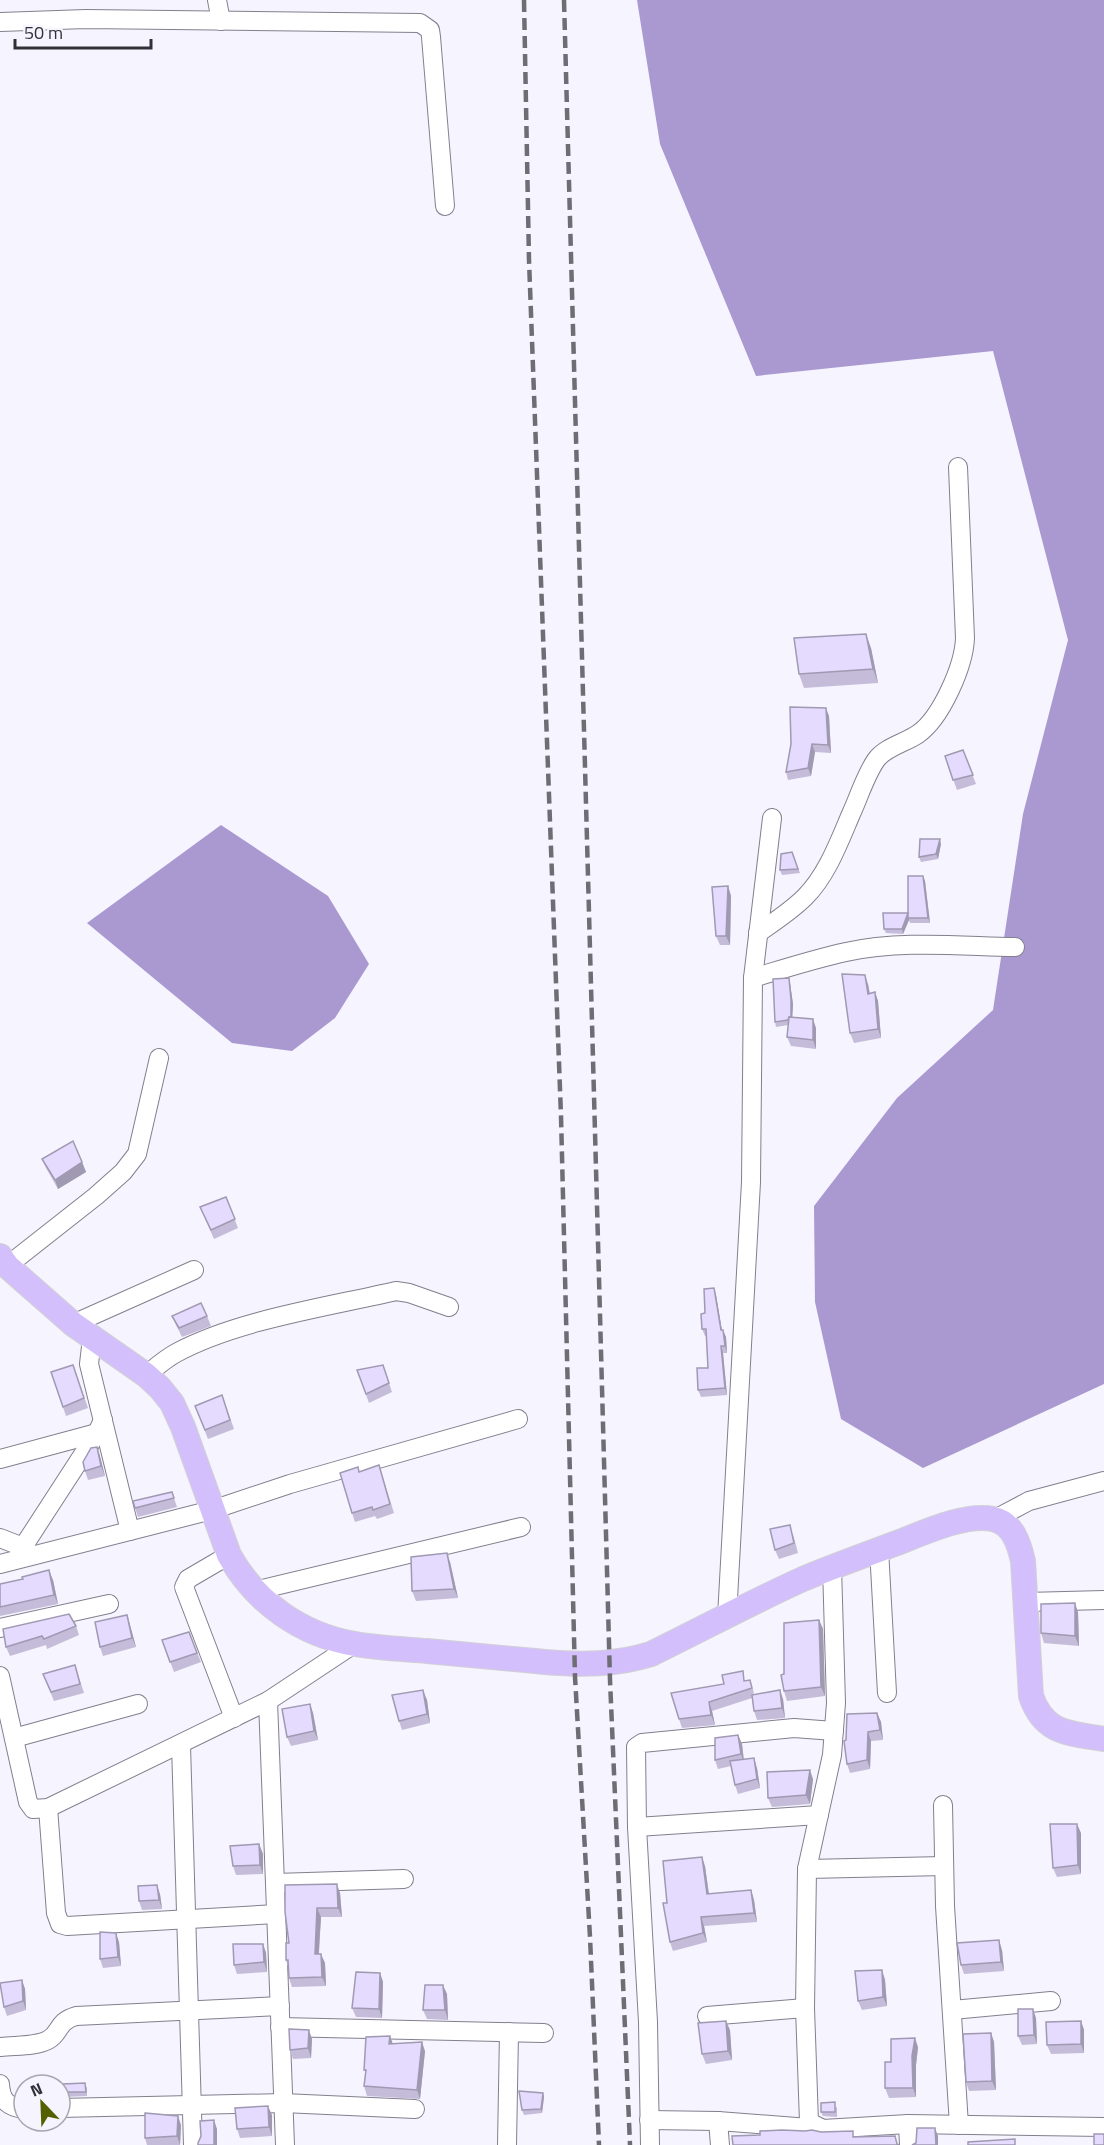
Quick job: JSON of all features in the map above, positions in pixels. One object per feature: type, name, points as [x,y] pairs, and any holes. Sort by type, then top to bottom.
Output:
[{"type":"main road","points":[[2,1263],[73,1324],[146,1375],[160,1388],[172,1403],[183,1427],[229,1555],[238,1570],[254,1591],[273,1609],[314,1632],[354,1644],[575,1665],[629,1661],[651,1654],[832,1567],[957,1522],[978,1517],[995,1519],[1006,1525],[1019,1545],[1023,1561],[1031,1696],[1036,1710],[1052,1727],[1065,1732],[1104,1739]]},
{"type":"street","points":[[217,0],[221,21]]},
{"type":"street","points":[[0,22],[86,20],[420,23],[430,30],[431,37],[445,206]]},
{"type":"street","points":[[758,933],[795,907],[814,888],[836,849],[874,763],[885,751],[907,741],[931,723],[960,666],[965,639],[958,467]]},
{"type":"street","points":[[727,1617],[751,1182],[753,978],[772,818]]},
{"type":"street","points":[[753,978],[847,952],[886,947],[1015,947]]},
{"type":"street","points":[[2,1263],[96,1196],[132,1162],[137,1154],[159,1059]]},
{"type":"street","points":[[73,1324],[194,1270]]},
{"type":"street","points":[[146,1375],[175,1354],[225,1333],[396,1291],[409,1293],[449,1307]]},
{"type":"street","points":[[93,1338],[89,1364],[100,1426],[130,1531]]},
{"type":"street","points":[[0,1564],[28,1551],[130,1531],[213,1510],[290,1484],[518,1419]]},
{"type":"street","points":[[0,1459],[100,1426]]},
{"type":"street","points":[[28,1551],[100,1426]]},
{"type":"street","points":[[995,1519],[1029,1502],[1104,1481]]},
{"type":"street","points":[[254,1591],[522,1527]]},
{"type":"street","points":[[0,1538],[28,1551]]},
{"type":"street","points":[[879,1549],[887,1693]]},
{"type":"street","points":[[229,1555],[188,1578],[184,1587],[234,1718]]},
{"type":"street","points":[[809,2132],[805,2008],[807,1869],[832,1755],[834,1731],[836,1703],[832,1567]]},
{"type":"street","points":[[1026,1602],[1104,1600]]},
{"type":"street","points":[[0,1628],[109,1604]]},
{"type":"street","points":[[0,1676],[30,1806],[38,1811],[48,1809],[268,1701],[354,1644]]},
{"type":"street","points":[[268,1701],[285,2145]]},
{"type":"street","points":[[14,1738],[138,1704]]},
{"type":"street","points":[[650,2145],[648,2022],[635,1750],[638,1745],[794,1728],[834,1731]]},
{"type":"street","points":[[181,1745],[192,2145]]},
{"type":"street","points":[[943,1805],[944,1866],[959,2125]]},
{"type":"street","points":[[48,1809],[56,1913],[60,1924],[67,1926],[276,1914]]},
{"type":"street","points":[[637,1827],[819,1815]]},
{"type":"street","points":[[807,1869],[944,1866]]},
{"type":"street","points":[[275,1883],[404,1880]]},
{"type":"street","points":[[952,2010],[1051,2001]]},
{"type":"street","points":[[0,2047],[42,2042],[52,2037],[65,2020],[76,2016],[280,2006]]},
{"type":"street","points":[[707,2016],[805,2008]]},
{"type":"street","points":[[280,2027],[544,2033]]},
{"type":"street","points":[[507,2145],[509,2032]]},
{"type":"street","points":[[0,2084],[2,2098],[12,2107]]},
{"type":"street","points":[[72,2108],[283,2103],[415,2109]]},
{"type":"street","points":[[649,2120],[718,2121],[809,2132],[823,2129],[908,2124],[1094,2133]]},
{"type":"street","points":[[718,2121],[720,2145]]},
{"type":"street","points":[[908,2124],[909,2145]]},
{"type":"shaded area","points":[[637,0],[1104,0],[1104,1384],[923,1468],[841,1419],[815,1302],[814,1206],[897,1098],[993,1010],[1023,814],[1068,640],[993,351],[756,376],[660,144]]},
{"type":"shaded area","points":[[221,825],[328,896],[369,964],[335,1018],[292,1051],[232,1043],[87,923]]},
{"type":"building","points":[[866,634],[873,669],[799,674],[794,638]]},
{"type":"building","points":[[790,707],[826,708],[828,745],[812,744],[808,768],[786,772],[791,744]]},
{"type":"building","points":[[963,750],[973,775],[953,780],[945,756]]},
{"type":"building","points":[[920,839],[940,839],[936,854],[919,857]]},
{"type":"building","points":[[792,852],[798,869],[780,870],[781,854]]},
{"type":"building","points":[[908,876],[923,876],[928,918],[908,918]]},
{"type":"building","points":[[728,886],[726,936],[716,936],[712,887]]},
{"type":"building","points":[[883,913],[908,913],[902,929],[884,929]]},
{"type":"building","points":[[842,974],[865,975],[868,994],[875,992],[878,1029],[850,1033]]},
{"type":"building","points":[[789,978],[791,1017],[788,1020],[775,1022],[773,979]]},
{"type":"building","points":[[789,1017],[813,1019],[813,1040],[787,1037]]},
{"type":"building","points":[[73,1141],[82,1162],[55,1180],[42,1159]]},
{"type":"building","points":[[226,1197],[235,1219],[211,1230],[200,1207]]},
{"type":"building","points":[[714,1288],[725,1346],[721,1346],[725,1388],[698,1390],[697,1368],[708,1368],[706,1329],[702,1329],[701,1314],[705,1313],[704,1289]]},
{"type":"building","points":[[201,1303],[207,1316],[179,1328],[172,1316]]},
{"type":"building","points":[[73,1365],[84,1398],[63,1407],[51,1372]]},
{"type":"building","points":[[383,1365],[389,1383],[366,1394],[357,1370]]},
{"type":"building","points":[[222,1395],[230,1420],[205,1430],[195,1406]]},
{"type":"building","points":[[97,1447],[101,1466],[85,1471],[83,1462],[91,1448]]},
{"type":"building","points":[[379,1465],[390,1504],[373,1510],[372,1507],[352,1513],[340,1473],[358,1467],[359,1472]]},
{"type":"building","points":[[172,1492],[174,1498],[135,1508],[133,1501]]},
{"type":"building","points":[[790,1525],[794,1543],[775,1550],[770,1529]]},
{"type":"building","points":[[447,1553],[454,1589],[412,1591],[411,1557]]},
{"type":"building","points":[[49,1570],[54,1595],[0,1607],[0,1584]]},
{"type":"building","points":[[1075,1603],[1075,1636],[1041,1633],[1041,1604]]},
{"type":"building","points":[[69,1614],[76,1626],[44,1639],[42,1636],[6,1647],[3,1629]]},
{"type":"building","points":[[127,1615],[132,1638],[100,1647],[95,1622]]},
{"type":"building","points":[[819,1620],[821,1687],[784,1691],[781,1675],[784,1674],[784,1623]]},
{"type":"building","points":[[189,1632],[197,1653],[170,1662],[162,1640]]},
{"type":"building","points":[[75,1665],[80,1684],[51,1692],[43,1674]]},
{"type":"building","points":[[743,1671],[744,1681],[750,1680],[752,1688],[709,1702],[711,1715],[679,1719],[671,1693],[724,1684],[722,1675]]},
{"type":"building","points":[[423,1690],[427,1714],[399,1721],[392,1695]]},
{"type":"building","points":[[780,1690],[782,1708],[754,1711],[752,1695]]},
{"type":"building","points":[[310,1704],[314,1731],[287,1737],[282,1709]]},
{"type":"building","points":[[877,1713],[880,1730],[868,1732],[867,1760],[847,1764],[844,1741],[846,1740],[847,1714]]},
{"type":"building","points":[[738,1735],[741,1754],[715,1760],[715,1738]]},
{"type":"building","points":[[754,1758],[757,1779],[735,1785],[730,1761]]},
{"type":"building","points":[[810,1770],[806,1795],[768,1798],[767,1772]]},
{"type":"building","points":[[1050,1824],[1077,1824],[1078,1865],[1053,1868]]},
{"type":"building","points":[[259,1844],[260,1865],[233,1866],[230,1846]]},
{"type":"building","points":[[702,1857],[707,1894],[751,1890],[754,1913],[701,1917],[703,1933],[670,1942],[663,1903],[667,1903],[663,1861]]},
{"type":"building","points":[[337,1884],[338,1908],[317,1908],[315,1954],[321,1954],[322,1977],[289,1978],[288,1960],[286,1960],[286,1943],[289,1943],[285,1912],[285,1885]]},
{"type":"building","points":[[157,1885],[159,1900],[139,1901],[138,1886]]},
{"type":"building","points":[[100,1932],[116,1933],[118,1957],[100,1959]]},
{"type":"building","points":[[999,1940],[1001,1962],[961,1965],[957,1943]]},
{"type":"building","points":[[233,1944],[263,1944],[264,1962],[234,1965]]},
{"type":"building","points":[[882,1970],[883,1997],[858,2001],[855,1971]]},
{"type":"building","points":[[356,1972],[380,1973],[379,2009],[352,2008]]},
{"type":"building","points":[[22,1980],[23,2001],[4,2007],[0,1983]]},
{"type":"building","points":[[425,1985],[443,1985],[445,2010],[423,2010]]},
{"type":"building","points":[[1018,2009],[1033,2009],[1034,2035],[1018,2036]]},
{"type":"building","points":[[726,2021],[728,2051],[702,2054],[698,2023]]},
{"type":"building","points":[[1081,2021],[1081,2044],[1047,2045],[1046,2022]]},
{"type":"building","points":[[289,2029],[309,2030],[308,2048],[290,2050]]},
{"type":"building","points":[[991,2033],[992,2081],[966,2082],[963,2034]]},
{"type":"building","points":[[390,2036],[389,2044],[422,2042],[417,2090],[364,2086],[366,2037]]},
{"type":"building","points":[[915,2038],[912,2056],[913,2088],[885,2088],[885,2062],[891,2062],[891,2039]]},
{"type":"building","points":[[85,2083],[86,2092],[72,2092],[72,2084]]},
{"type":"building","points":[[519,2091],[543,2093],[541,2109],[522,2110]]},
{"type":"building","points":[[835,2102],[835,2112],[821,2112],[821,2103]]},
{"type":"building","points":[[268,2106],[269,2127],[237,2129],[235,2108]]},
{"type":"building","points":[[145,2113],[178,2116],[177,2136],[145,2138]]},
{"type":"building","points":[[214,2120],[214,2145],[198,2145],[201,2136],[200,2121]]},
{"type":"building","points":[[917,2128],[935,2128],[936,2145],[912,2145],[916,2143]]},
{"type":"building","points":[[760,2131],[853,2131],[853,2137],[895,2136],[899,2145],[733,2145],[732,2136],[760,2135]]},
{"type":"building","points":[[1094,2134],[1104,2134],[1104,2145],[1094,2145]]},
{"type":"building","points":[[1015,2139],[1015,2145],[968,2145],[968,2142]]},
{"type":"railway","points":[[524,0],[529,260],[561,1116],[575,1677],[599,2145]]},
{"type":"railway","points":[[564,0],[610,1680],[630,2145]]}]
